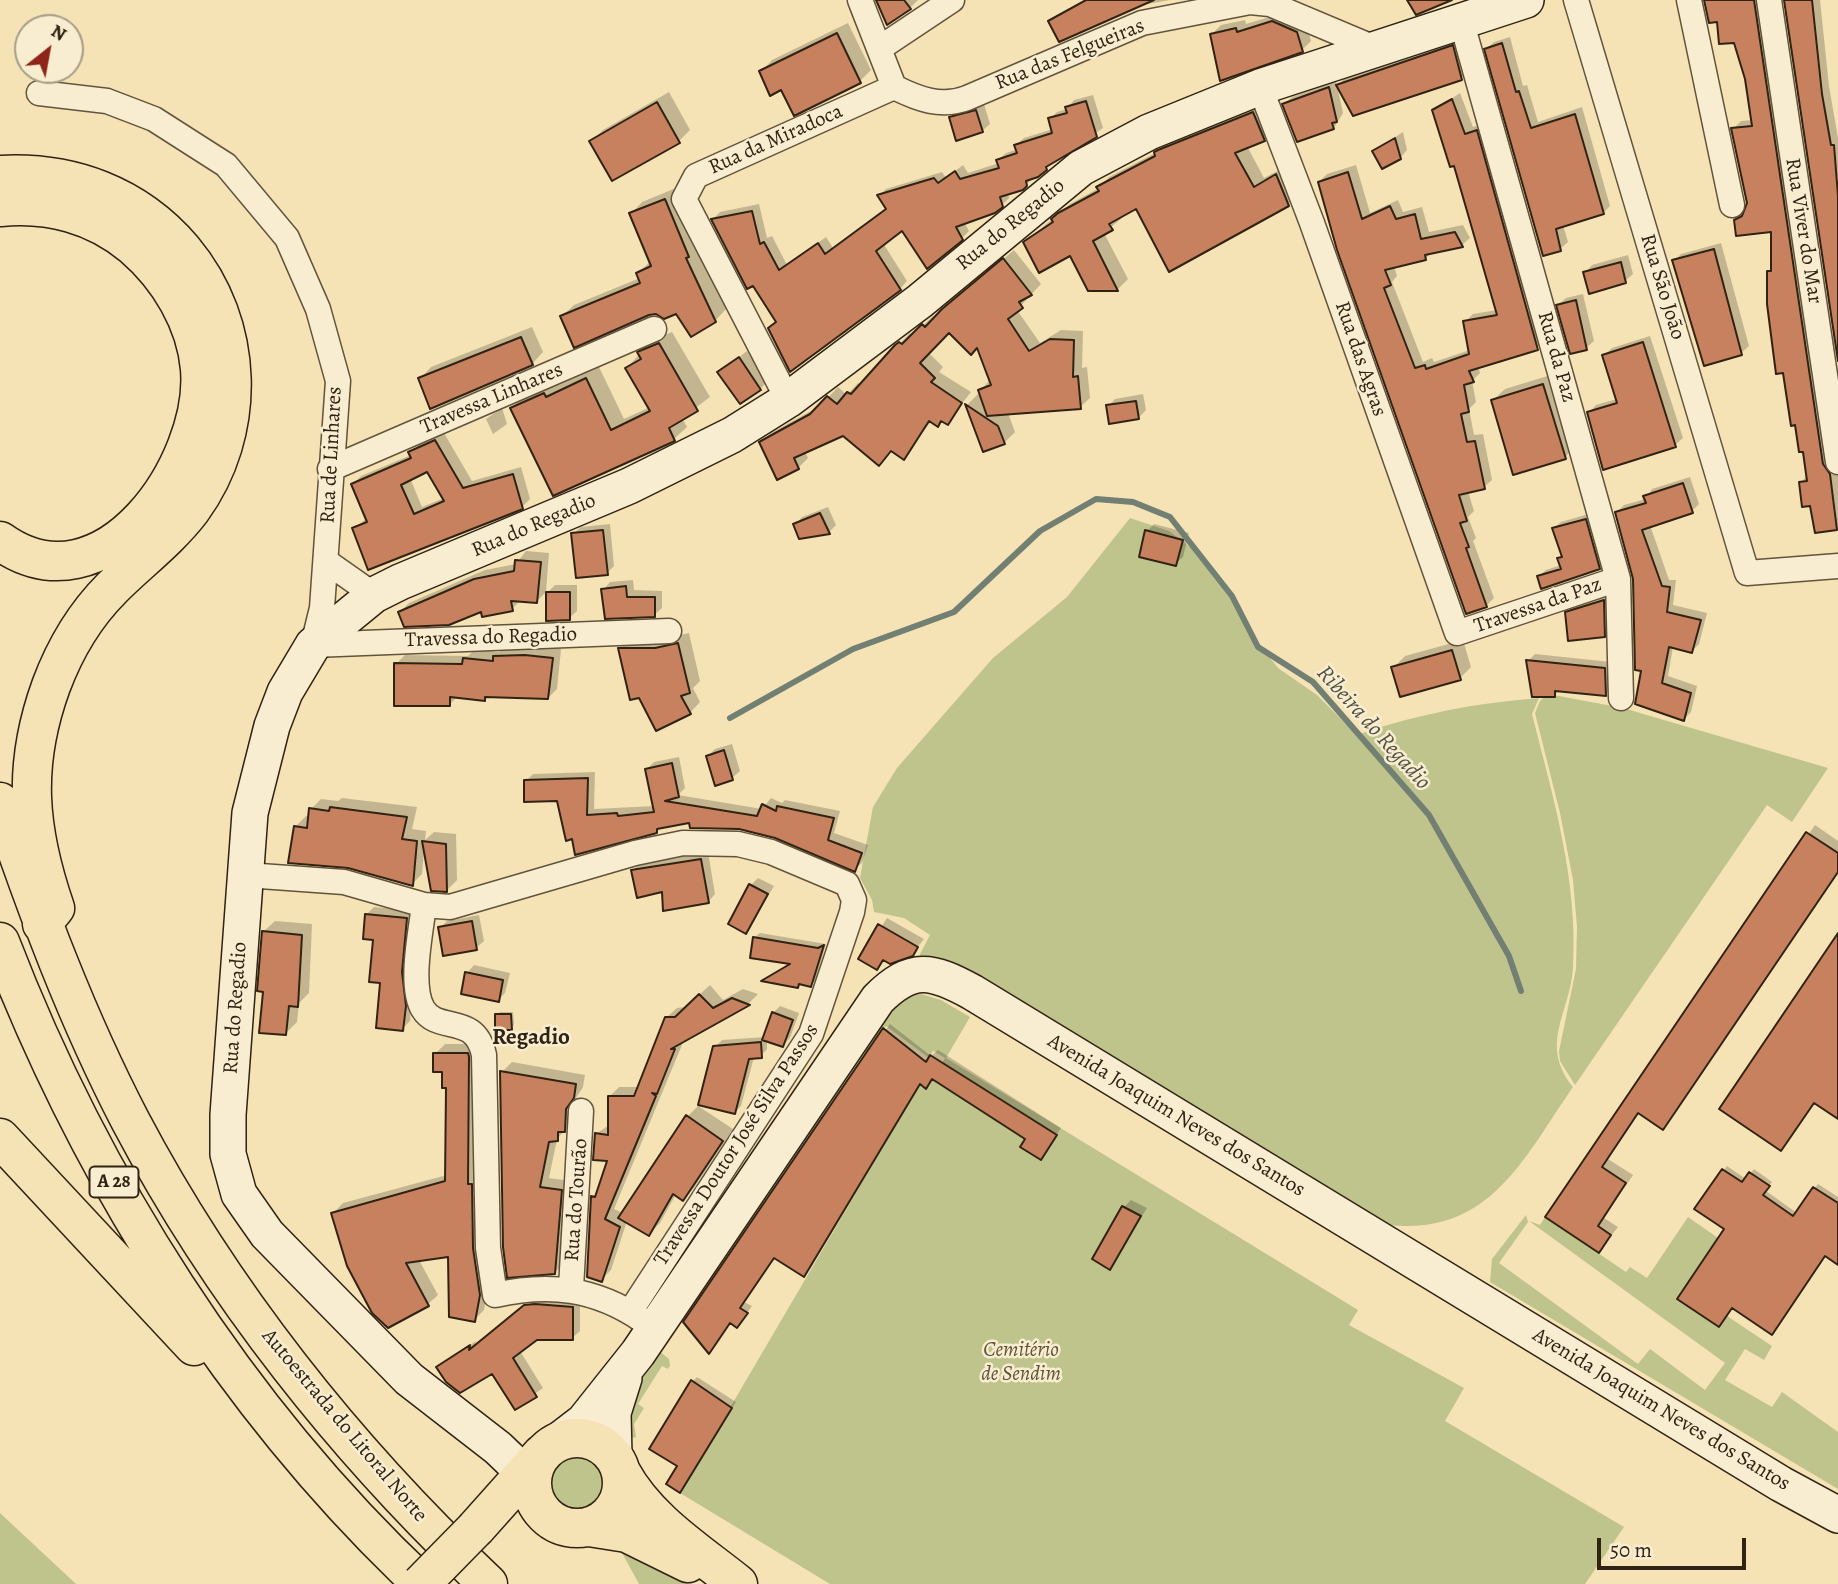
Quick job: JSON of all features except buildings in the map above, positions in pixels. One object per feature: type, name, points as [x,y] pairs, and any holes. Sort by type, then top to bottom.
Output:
[{"type":"main road","points":[[0,175],[52,176],[88,185],[124,200],[155,221],[188,257],[211,293],[224,329],[232,374],[225,439],[206,485],[179,524],[97,605],[71,645],[52,685],[36,738],[32,768],[35,841],[55,908],[42,924]]},
{"type":"main road","points":[[0,207],[30,206],[69,212],[108,228],[142,254],[167,284],[187,319],[198,355],[200,388],[195,424],[175,473],[151,508],[122,538],[83,557],[57,561],[30,555],[0,541]]},
{"type":"main road","name":"Autoestrada do Litoral Norte","points":[[0,802],[42,924],[71,997],[131,1121],[216,1263],[315,1398],[404,1500],[488,1584]]},
{"type":"main road","name":"A 28","points":[[0,942],[61,1081],[110,1176],[203,1323],[261,1404],[323,1479],[422,1584]]},
{"type":"main road","points":[[0,1138],[149,1295],[222,1378],[261,1404]]},
{"type":"main road","points":[[422,1584],[541,1459],[583,1437],[605,1447],[618,1464],[630,1489],[665,1526],[738,1584]]},
{"type":"main road","points":[[541,1459],[540,1510],[550,1519]]},
{"type":"main road","points":[[589,1527],[612,1512],[620,1500],[618,1464]]},
{"type":"main road","points":[[476,1528],[518,1511],[528,1511],[571,1528],[589,1527],[627,1533],[728,1584]]},
{"type":"street","points":[[860,0],[894,88]]},
{"type":"street","points":[[880,48],[952,0]]},
{"type":"street","name":"Rua do Regadio","points":[[541,1459],[461,1418],[409,1379],[267,1234],[239,1194],[228,1154],[228,1115],[250,813],[260,764],[285,692],[313,645],[374,595],[629,486],[733,435],[788,400],[920,301],[1081,168],[1149,132],[1260,87],[1377,49],[1475,11],[1526,0]]},
{"type":"street","name":"Rua São João","points":[[1576,0],[1747,573],[1838,566]]},
{"type":"street","points":[[1689,0],[1732,205]]},
{"type":"street","name":"Rua Viver do Mar","points":[[1769,0],[1838,462]]},
{"type":"street","name":"Rua das Felgueiras","points":[[894,88],[918,98],[954,103],[1142,23],[1250,2],[1270,2],[1377,49]]},
{"type":"street","name":"Rua da Paz","points":[[1475,11],[1618,579],[1621,698]]},
{"type":"street","name":"Rua das Agras","points":[[1260,87],[1312,223],[1457,633]]},
{"type":"street","name":"Rua da Miradoca","points":[[788,400],[684,199],[696,176],[894,88]]},
{"type":"street","name":"Rua de Linhares","points":[[39,93],[107,102],[154,119],[226,165],[287,239],[318,309],[338,381],[330,469],[327,562],[322,608],[313,645]]},
{"type":"street","name":"Travessa Linhares","points":[[330,469],[654,330]]},
{"type":"street","points":[[327,562],[374,595]]},
{"type":"street","name":"Travessa da Paz","points":[[1457,633],[1618,579]]},
{"type":"street","name":"Travessa do Regadio","points":[[313,645],[669,631]]},
{"type":"street","name":"Travessa Doutor José Silva Passos","points":[[246,875],[344,882],[425,905],[450,907],[661,846],[710,842],[738,844],[771,852],[847,884],[852,893],[852,912],[811,1034],[640,1331]]},
{"type":"street","points":[[425,905],[417,967],[421,1007],[426,1014],[479,1036],[484,1055],[488,1248],[495,1295],[526,1288],[571,1288],[640,1331]]},
{"type":"street","name":"Avenida Joaquim Neves dos Santos","points":[[541,1459],[584,1421],[640,1331],[878,999],[901,980],[930,974],[944,976],[983,999],[1759,1471],[1838,1515]]},
{"type":"street","name":"Rua do Tourão","points":[[571,1288],[582,1111]]},
{"type":"street","name":"Avenida Joaquim Neves dos Santos","points":[[618,1464],[612,1426],[616,1399],[640,1331]]},
{"type":"street","name":"Rua do Regadio","points":[[461,1418],[488,1454],[494,1470],[494,1485],[476,1528]]},
{"type":"green space","points":[[1130,518],[1169,531],[1201,555],[1223,584],[1251,634],[1278,668],[1317,695],[1357,735],[1447,710],[1539,698],[1532,714],[1562,839],[1572,902],[1573,966],[1557,1042],[1563,1071],[1573,1087],[1519,1165],[1500,1187],[1478,1205],[1453,1218],[1423,1225],[1388,1225],[918,958],[930,935],[904,918],[874,912],[872,900],[860,878],[873,807],[897,768],[993,658],[1067,597]]},
{"type":"green space","points":[[1548,694],[1623,708],[1828,768],[1792,822],[1767,805],[1575,1085],[1560,1061],[1559,1051],[1576,969],[1577,927],[1573,880],[1560,813],[1535,713],[1540,701]]},
{"type":"green space","name":"Cemitério de Sendim","points":[[921,994],[941,1000],[970,1017],[946,1058],[1358,1310],[1349,1325],[1464,1388],[1445,1421],[1624,1527],[1585,1584],[830,1584],[680,1493],[915,1092],[863,1051],[885,1014],[892,1006],[910,996]],"holes":[[[886,1026],[929,1058],[933,1051],[945,1058],[926,1089],[870,1045]]]},
{"type":"green space","points":[[1526,1215],[1528,1222],[1499,1263],[1638,1364],[1650,1349],[1705,1390],[1725,1363],[1529,1221],[1540,1225],[1545,1217],[1626,1272],[1630,1267],[1647,1278],[1688,1217],[1718,1238],[1677,1299],[1718,1327],[1727,1316],[1772,1346],[1764,1360],[1745,1349],[1725,1380],[1772,1407],[1782,1392],[1838,1432],[1838,1489],[1490,1282],[1492,1259]]},
{"type":"green space","points":[[658,1350],[669,1359],[670,1366],[668,1369],[662,1366],[638,1404],[644,1408],[634,1424],[636,1437],[632,1438],[630,1413],[635,1391]]},
{"type":"green space","points":[[570,1455],[582,1455],[592,1459],[600,1467],[604,1483],[600,1499],[592,1507],[582,1511],[570,1511],[560,1507],[552,1499],[548,1489],[548,1477],[552,1467],[560,1459]]},
{"type":"green space","points":[[0,1513],[76,1584],[0,1584]]},
{"type":"green space","points":[[615,1540],[693,1584],[639,1584]]},
{"type":"waterway","name":"Ribeira do Regadio","points":[[730,718],[853,649],[954,612],[1040,531],[1096,499],[1133,502],[1170,517],[1232,596],[1258,647],[1313,682],[1429,815],[1509,956],[1521,991]]},
{"type":"district","name":"Regadio","points":[[531,1038]]}]
